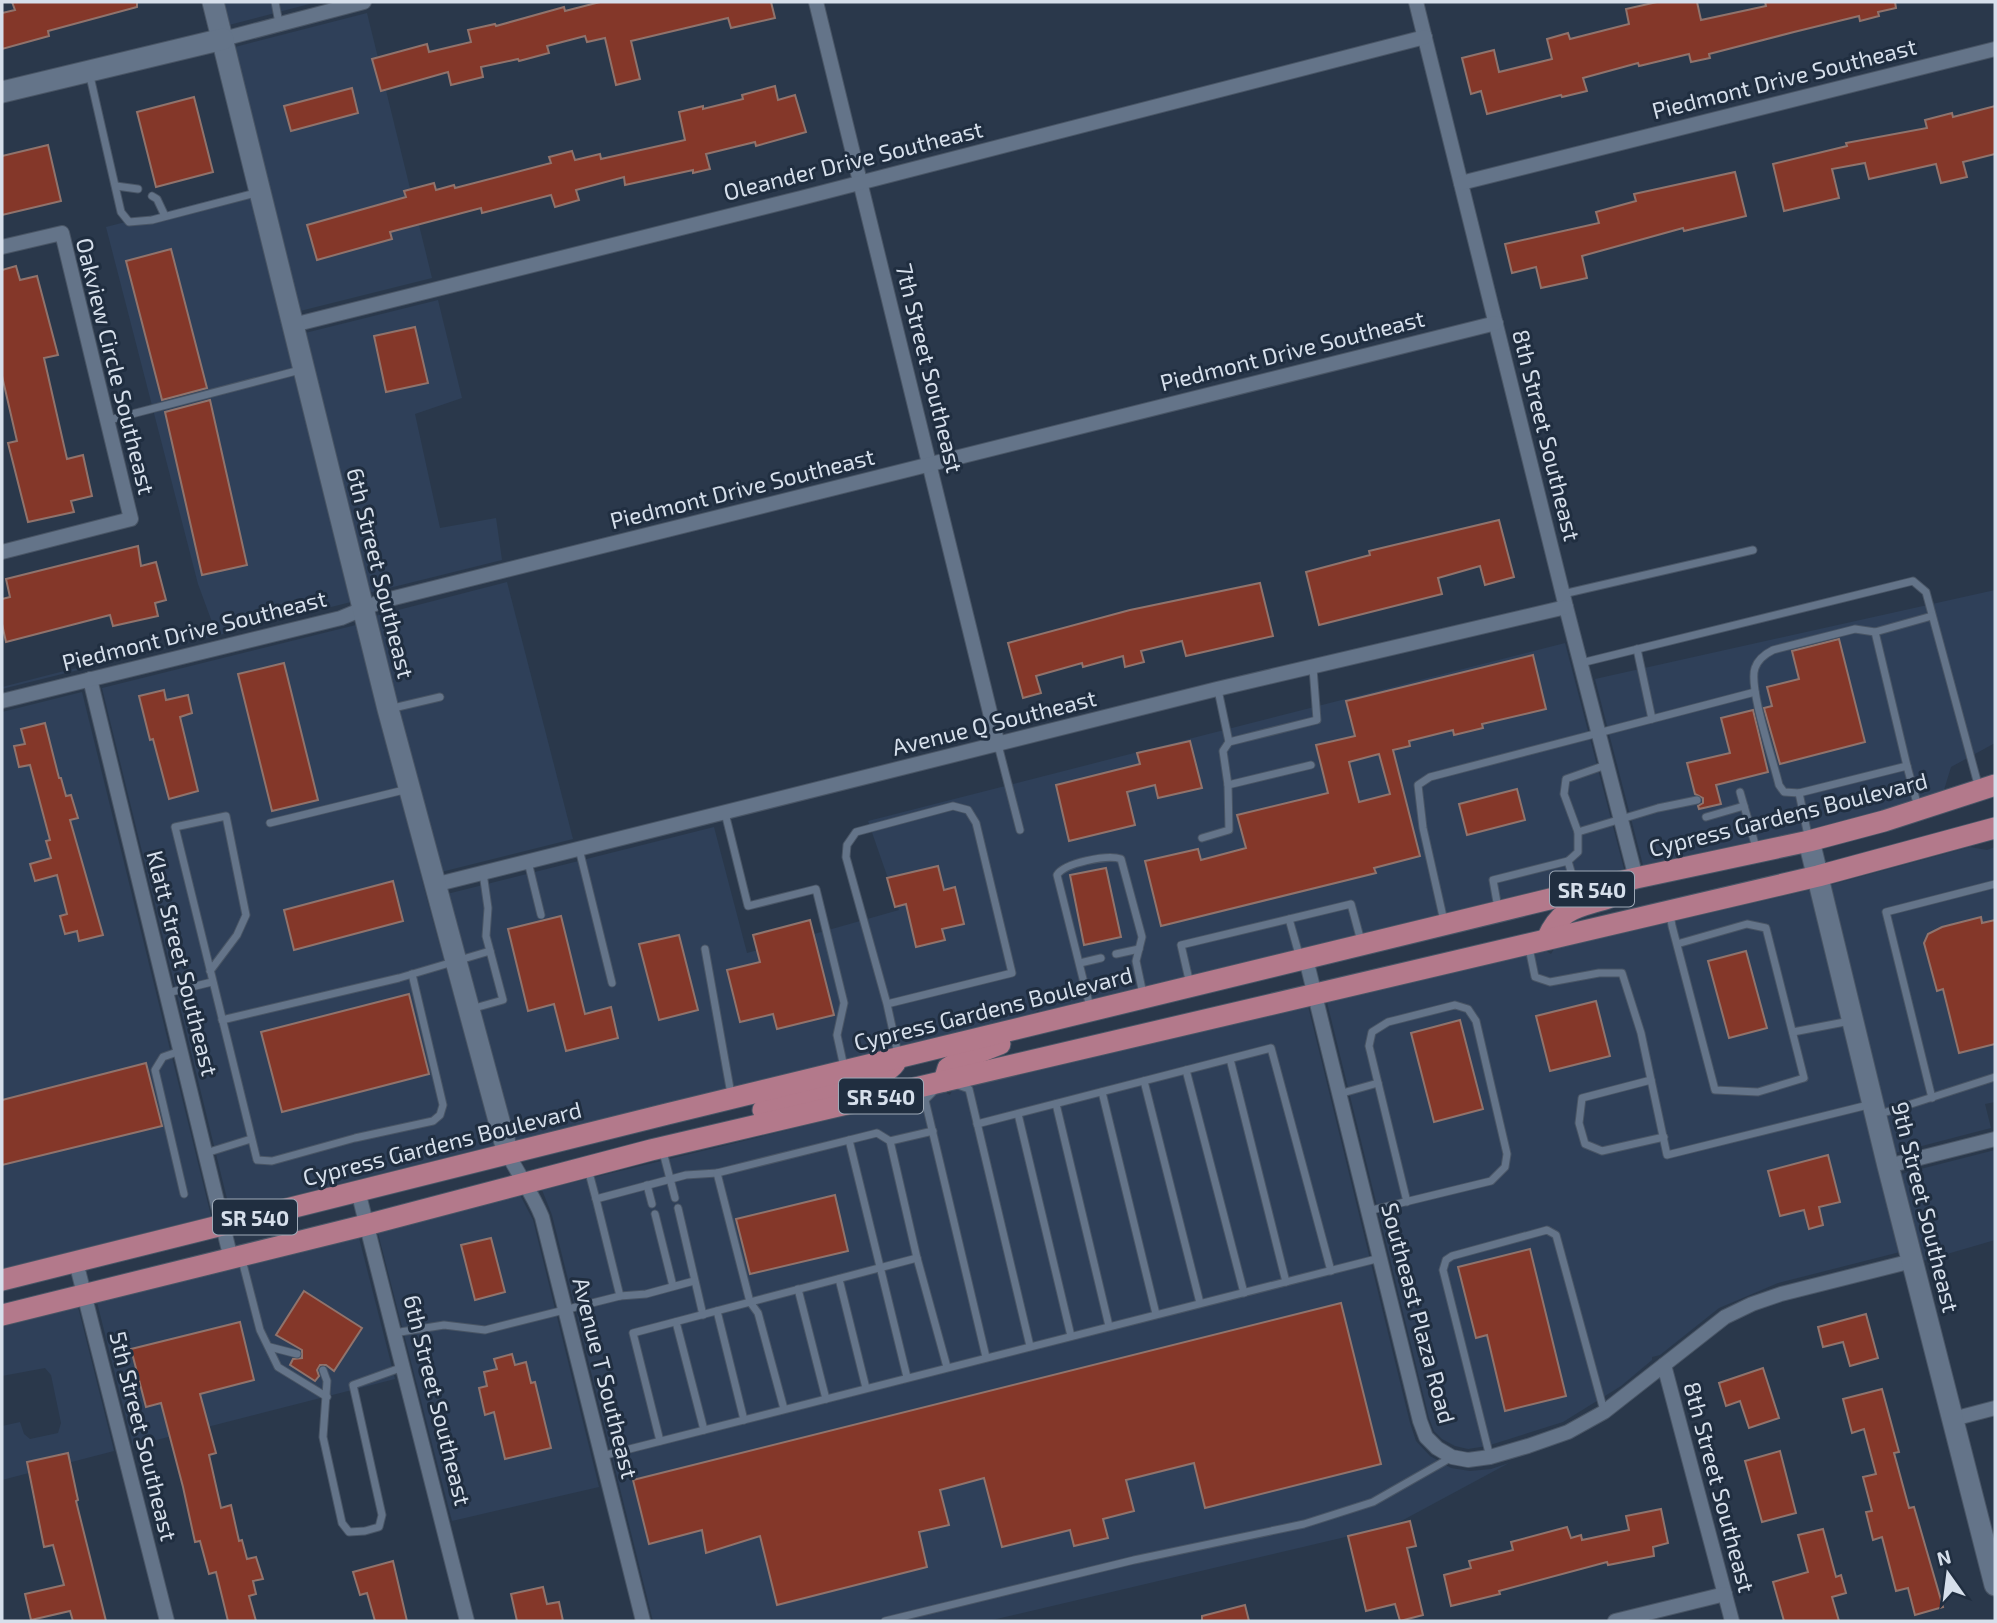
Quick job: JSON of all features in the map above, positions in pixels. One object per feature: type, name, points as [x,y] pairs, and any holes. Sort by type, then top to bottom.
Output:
[{"type":"main road","name":"Cypress Gardens Boulevard","points":[[2,1280],[732,1098],[1577,892],[1809,841],[1987,788]]},
{"type":"main road","name":"SR 540","points":[[2,1315],[366,1225],[588,1166],[1818,876],[1995,828]]},
{"type":"main road","points":[[1537,941],[1563,913],[1619,894],[1629,889],[1636,878]]},
{"type":"main road","points":[[944,1081],[948,1068],[962,1059],[1013,1038],[1036,1024]]},
{"type":"main road","points":[[703,1138],[756,1111],[868,1082],[893,1067],[898,1058]]},
{"type":"street","name":"6th Street Southeast","points":[[213,2],[388,709],[508,1154]]},
{"type":"street","points":[[2,92],[364,2]]},
{"type":"street","name":"7th Street Southeast","points":[[816,2],[998,745]]},
{"type":"street","name":"8th Street Southeast","points":[[1416,2],[1564,601],[1636,878]]},
{"type":"street","name":"Oleander Drive Southeast","points":[[293,325],[1425,37]]},
{"type":"street","name":"Piedmont Drive Southeast","points":[[1461,183],[1995,49]]},
{"type":"street","name":"Oakview Circle Southeast","points":[[2,247],[62,233],[131,519],[2,552]]},
{"type":"street","name":"Piedmont Drive Southeast","points":[[2,701],[341,618],[382,601],[1496,323]]},
{"type":"street","name":"Avenue Q Southeast","points":[[434,886],[1217,689],[1312,668],[1564,601]]},
{"type":"street","name":"Klatt Street Southeast","points":[[90,679],[223,1225],[236,1257]]},
{"type":"street","name":"9th Street Southeast","points":[[1809,841],[1912,1261],[1953,1419],[1989,1537],[1995,1585]]},
{"type":"street","name":"Southeast Plaza Road","points":[[1304,959],[1315,993],[1423,1429],[1426,1437],[1437,1448],[1452,1457],[1468,1460],[1490,1457],[1568,1432],[1604,1412],[1725,1317],[1752,1304],[1781,1294],[1912,1261]]},
{"type":"street","points":[[1888,1166],[1995,1139]]},
{"type":"street","name":"Avenue T Southeast","points":[[508,1154],[523,1183],[532,1193],[542,1217],[643,1621]]},
{"type":"street","name":"6th Street Southeast","points":[[358,1191],[467,1621]]},
{"type":"street","name":"5th Street Southeast","points":[[76,1262],[167,1621]]},
{"type":"street","name":"8th Street Southeast","points":[[1664,1365],[1732,1621]]},
{"type":"street","points":[[1953,1419],[1995,1408]]},
{"type":"street","points":[[1615,1621],[1725,1594]]},
{"type":"lane","points":[[275,2],[279,23]]},
{"type":"lane","points":[[89,71],[121,212],[129,222],[165,216],[260,192]]},
{"type":"lane","points":[[116,186],[138,188]]},
{"type":"lane","points":[[152,196],[157,199],[165,216]]},
{"type":"lane","points":[[108,420],[304,368]]},
{"type":"lane","points":[[1564,601],[1752,550]]},
{"type":"lane","points":[[1581,663],[1913,581],[1926,592],[1987,788]]},
{"type":"lane","points":[[1908,766],[1799,793],[1784,792],[1779,785],[1755,692],[1754,669],[1763,655],[1773,650],[1854,629],[1875,632],[1932,616]]},
{"type":"lane","points":[[1875,632],[1919,810]]},
{"type":"lane","points":[[1637,649],[1652,719]]},
{"type":"lane","points":[[1202,838],[1229,830],[1228,785],[1223,751],[1229,742],[1317,720],[1312,668]]},
{"type":"lane","points":[[1217,689],[1229,742]]},
{"type":"lane","points":[[1445,925],[1423,828],[1418,785],[1430,777],[1755,692]]},
{"type":"lane","points":[[388,709],[440,697]]},
{"type":"lane","points":[[998,745],[1020,830]]},
{"type":"lane","points":[[1228,785],[1311,765]]},
{"type":"lane","points":[[1498,912],[1493,880],[1568,861],[1578,852],[1578,832],[1564,794],[1566,779],[1607,765]]},
{"type":"lane","points":[[270,823],[409,789]]},
{"type":"lane","points":[[1740,792],[1757,852]]},
{"type":"lane","points":[[1799,793],[1809,841]]},
{"type":"lane","points":[[1578,832],[1658,808],[1697,800]]},
{"type":"lane","points":[[887,1004],[1012,973],[976,823],[968,810],[953,806],[856,832],[847,845],[846,858],[887,1004],[898,1058]]},
{"type":"lane","points":[[1706,817],[1744,806]]},
{"type":"lane","points":[[725,813],[748,906],[816,889],[844,1003],[837,1035],[845,1071]]},
{"type":"lane","points":[[210,971],[237,935],[246,915],[226,816],[175,827],[212,982],[257,1160],[272,1161],[355,1138],[433,1121],[440,1115],[443,1105],[412,974]]},
{"type":"lane","points":[[579,849],[612,983]]},
{"type":"lane","points":[[1091,1011],[1057,875],[1063,867],[1110,857],[1121,859],[1142,937],[1136,961],[1144,998]]},
{"type":"lane","points":[[1568,861],[1577,892]]},
{"type":"lane","points":[[528,862],[541,915]]},
{"type":"lane","points":[[468,1010],[503,1000],[486,936],[488,908],[483,873]]},
{"type":"lane","points":[[1932,1098],[1886,912],[1995,884]]},
{"type":"lane","points":[[1191,987],[1181,945],[1352,904],[1362,945]]},
{"type":"lane","points":[[1668,910],[1715,1090],[1758,1092],[1804,1078],[1766,928],[1746,924],[1677,944]]},
{"type":"lane","points":[[1289,919],[1304,959]]},
{"type":"lane","points":[[1537,941],[1535,977],[1550,982],[1599,972],[1622,972],[1641,1033],[1667,1154],[1932,1098],[1995,1077]]},
{"type":"lane","points":[[1116,954],[1139,948]]},
{"type":"lane","points":[[705,949],[732,1098]]},
{"type":"lane","points":[[222,1020],[412,974],[490,951]]},
{"type":"lane","points":[[1080,963],[1101,958]]},
{"type":"lane","points":[[167,993],[212,982]]},
{"type":"lane","points":[[1368,1211],[1407,1202],[1492,1181],[1505,1167],[1507,1154],[1476,1021],[1468,1009],[1455,1005],[1388,1021],[1372,1032],[1369,1046],[1407,1202]]},
{"type":"lane","points":[[1793,1032],[1853,1020]]},
{"type":"lane","points":[[977,1124],[1271,1048],[1331,1271]]},
{"type":"lane","points":[[180,1051],[163,1057],[155,1070],[184,1195]]},
{"type":"lane","points":[[1230,1059],[1286,1282]]},
{"type":"lane","points":[[1186,1070],[1244,1293]]},
{"type":"lane","points":[[1651,1080],[1582,1098],[1579,1123],[1585,1144],[1602,1151],[1664,1137]]},
{"type":"lane","points":[[986,1357],[925,1100],[944,1081],[969,1089],[1030,1346]]},
{"type":"lane","points":[[1144,1081],[1200,1304]]},
{"type":"lane","points":[[1339,1094],[1378,1083]]},
{"type":"lane","points":[[1102,1092],[1156,1314]]},
{"type":"lane","points":[[1056,1104],[1109,1326]]},
{"type":"lane","points":[[1018,1114],[1071,1336]]},
{"type":"lane","points":[[596,1199],[686,1175],[717,1173],[877,1133],[890,1141],[933,1131]]},
{"type":"lane","points":[[206,1153],[251,1139]]},
{"type":"lane","points":[[849,1140],[907,1377]]},
{"type":"lane","points":[[890,1141],[917,1258],[947,1367]]},
{"type":"lane","points":[[662,1148],[675,1198]]},
{"type":"lane","points":[[588,1166],[620,1296]]},
{"type":"lane","points":[[717,1173],[750,1302],[758,1313],[784,1409]]},
{"type":"lane","points":[[647,1185],[652,1203]]},
{"type":"lane","points":[[678,1208],[703,1315]]},
{"type":"lane","points":[[654,1214],[673,1286]]},
{"type":"lane","points":[[1490,1457],[1443,1270],[1446,1260],[1452,1256],[1547,1230],[1556,1235],[1604,1412]]},
{"type":"lane","points":[[236,1257],[260,1329],[278,1367],[327,1397]]},
{"type":"lane","points":[[660,1441],[633,1333],[917,1258]]},
{"type":"lane","points":[[602,1456],[1380,1258]]},
{"type":"lane","points":[[839,1279],[866,1388]]},
{"type":"lane","points":[[394,1333],[444,1325],[485,1330],[620,1296],[646,1294],[694,1281]]},
{"type":"lane","points":[[798,1289],[825,1399]]},
{"type":"lane","points":[[717,1311],[744,1420]]},
{"type":"lane","points":[[676,1322],[704,1430]]},
{"type":"lane","points":[[270,1347],[296,1354]]},
{"type":"lane","points":[[323,1370],[327,1381],[327,1397],[323,1437],[342,1523],[349,1532],[379,1527],[382,1515],[353,1385],[402,1367]]},
{"type":"lane","points":[[886,1621],[1134,1560],[1304,1524],[1373,1502],[1452,1457]]},
{"type":"shaded area","points":[[224,2],[317,2],[229,25]]},
{"type":"shaded area","points":[[367,13],[432,278],[300,311],[235,47]]},
{"type":"shaded area","points":[[250,190],[351,602],[2,689],[64,671],[202,639],[212,622],[198,584],[106,227]]},
{"type":"shaded area","points":[[438,300],[462,398],[415,414],[440,528],[496,518],[502,560],[369,593],[305,333]]},
{"type":"shaded area","points":[[507,582],[573,839],[441,872],[375,616]]},
{"type":"shaded area","points":[[1995,590],[1995,743],[1951,767],[1944,790],[1881,811],[1806,830],[1643,865],[1595,679]]},
{"type":"shaded area","points":[[356,625],[427,899],[495,1145],[230,1211],[102,688]]},
{"type":"shaded area","points":[[1565,643],[1624,869],[900,1046],[896,1042],[892,1048],[514,1141],[447,894],[714,827],[747,953],[899,910],[868,821]]},
{"type":"shaded area","points":[[82,692],[211,1216],[2,1269],[2,712]]},
{"type":"shaded area","points":[[1970,847],[1987,850],[1995,847],[1995,1102],[1985,1104],[1991,1128],[1895,1153],[1830,885]]},
{"type":"shaded area","points":[[1810,890],[1900,1252],[1778,1283],[1719,1308],[1660,1355],[1652,1357],[1652,1360],[1621,1386],[1563,1422],[1487,1446],[1468,1449],[1442,1439],[1434,1431],[1429,1418],[1327,1002],[1546,951],[1551,954],[1554,949]]},
{"type":"shaded area","points":[[1308,1006],[1416,1441],[1430,1456],[1451,1468],[1470,1471],[1491,1469],[1509,1463],[1392,1526],[988,1621],[653,1621],[552,1215],[542,1190],[944,1092],[950,1095],[952,1091]]},
{"type":"shaded area","points":[[1995,1150],[1995,1240],[1923,1261],[1901,1174]]},
{"type":"shaded area","points":[[520,1195],[533,1220],[599,1487],[452,1521],[378,1233]]},
{"type":"shaded area","points":[[359,1238],[395,1379],[133,1446],[97,1302]]},
{"type":"shaded area","points":[[78,1307],[114,1451],[2,1480],[2,1426],[20,1422],[24,1434],[30,1439],[58,1433],[61,1423],[51,1375],[45,1368],[2,1376],[2,1327]]},
{"type":"building","points":[[12,2],[137,2],[137,7],[48,31],[49,36],[2,49],[2,13],[15,10]]},
{"type":"building","points":[[600,2],[771,2],[775,18],[731,28],[728,18],[631,41],[640,79],[616,85],[605,38],[587,42],[585,36],[547,46],[549,53],[481,67],[483,77],[451,85],[448,72],[381,91],[372,59],[427,44],[429,52],[471,42],[468,30],[495,24],[496,26],[564,7],[565,11]]},
{"type":"building","points":[[1657,2],[1697,2],[1701,20],[1766,6],[1765,2],[1895,2],[1896,8],[1878,12],[1879,16],[1860,21],[1859,16],[1709,54],[1710,58],[1691,62],[1689,54],[1639,66],[1638,63],[1583,78],[1587,91],[1487,114],[1481,91],[1471,94],[1462,58],[1494,50],[1499,72],[1552,59],[1547,39],[1568,33],[1570,39],[1629,24],[1626,9]]},
{"type":"building","points":[[775,86],[778,100],[795,95],[806,132],[756,146],[755,142],[706,154],[710,169],[693,173],[693,170],[625,185],[624,177],[576,190],[579,200],[555,207],[551,195],[482,213],[481,208],[390,232],[392,239],[317,260],[307,225],[406,197],[404,191],[434,183],[436,190],[454,185],[455,188],[551,163],[549,157],[572,151],[575,160],[600,154],[601,159],[685,140],[679,112],[743,99],[742,95]]},
{"type":"building","points":[[352,88],[358,113],[291,131],[284,106]]},
{"type":"building","points":[[194,97],[213,172],[156,187],[137,112]]},
{"type":"building","points":[[1995,106],[1995,154],[1963,162],[1967,177],[1941,183],[1936,164],[1869,179],[1865,163],[1832,169],[1839,198],[1784,211],[1773,164],[1847,146],[1846,143],[1927,128],[1925,120],[1952,113],[1953,117]]},
{"type":"building","points":[[48,145],[61,201],[2,215],[2,156]]},
{"type":"building","points":[[1735,172],[1746,216],[1684,231],[1683,228],[1582,256],[1587,278],[1541,288],[1536,267],[1512,273],[1505,244],[1599,223],[1596,212],[1636,201],[1634,194]]},
{"type":"building","points":[[171,249],[207,388],[162,400],[126,261]]},
{"type":"building","points":[[16,266],[20,280],[37,276],[58,355],[44,358],[67,459],[83,455],[92,496],[71,501],[74,512],[28,522],[8,443],[17,441],[2,376],[2,270]]},
{"type":"building","points":[[415,327],[428,383],[386,392],[374,336]]},
{"type":"building","points":[[210,400],[247,565],[202,575],[165,412]]},
{"type":"building","points":[[1499,520],[1514,577],[1485,585],[1480,566],[1438,578],[1442,594],[1319,625],[1306,572],[1370,555],[1369,551]]},
{"type":"building","points":[[138,546],[141,566],[156,562],[166,600],[155,603],[158,616],[113,626],[110,615],[6,642],[2,624],[2,599],[10,597],[6,579]]},
{"type":"building","points":[[1260,583],[1273,636],[1186,656],[1182,641],[1141,651],[1144,662],[1125,667],[1123,656],[1083,667],[1082,663],[1036,676],[1041,693],[1023,698],[1008,643],[1130,610]]},
{"type":"building","points":[[1839,639],[1865,742],[1780,764],[1764,708],[1772,706],[1767,687],[1799,679],[1792,651]]},
{"type":"building","points":[[1533,655],[1546,709],[1482,724],[1483,728],[1454,735],[1453,730],[1409,741],[1410,746],[1393,750],[1420,856],[1374,868],[1376,873],[1161,926],[1145,861],[1198,849],[1201,860],[1246,848],[1237,815],[1328,793],[1316,745],[1355,736],[1346,701]],"holes":[[[1379,754],[1390,794],[1359,802],[1349,762]]]},
{"type":"building","points":[[284,663],[318,800],[272,811],[238,674]]},
{"type":"building","points":[[164,690],[166,700],[188,695],[192,713],[180,717],[198,791],[169,799],[139,696]]},
{"type":"building","points":[[1753,710],[1768,772],[1716,785],[1721,804],[1699,809],[1703,798],[1695,794],[1687,763],[1730,753],[1721,718]]},
{"type":"building","points":[[45,723],[59,778],[66,796],[71,795],[78,818],[70,820],[103,935],[79,941],[77,931],[65,934],[60,916],[67,914],[57,875],[35,881],[30,864],[51,858],[46,841],[50,840],[30,765],[19,767],[14,746],[25,744],[21,729]]},
{"type":"building","points":[[1190,741],[1202,788],[1158,798],[1155,785],[1127,792],[1135,825],[1069,841],[1056,785],[1140,764],[1137,753]]},
{"type":"building","points":[[1517,789],[1525,820],[1467,835],[1459,804]]},
{"type":"building","points":[[938,866],[944,890],[955,887],[964,924],[942,929],[945,940],[916,947],[906,904],[895,907],[887,878]]},
{"type":"building","points":[[1106,868],[1121,937],[1084,945],[1070,875]]},
{"type":"building","points":[[393,881],[403,921],[294,950],[284,910]]},
{"type":"building","points":[[561,916],[585,1014],[611,1007],[618,1038],[566,1051],[554,1004],[528,1011],[508,929]]},
{"type":"building","points":[[1981,917],[1982,923],[1995,920],[1995,1044],[1959,1053],[1943,989],[1937,991],[1924,943],[1928,934],[1942,927]]},
{"type":"building","points":[[810,920],[834,1015],[777,1029],[773,1014],[740,1022],[727,970],[760,962],[753,935]]},
{"type":"building","points":[[679,935],[698,1010],[659,1020],[639,944]]},
{"type":"building","points":[[1746,951],[1767,1028],[1729,1038],[1708,961]]},
{"type":"building","points":[[409,994],[429,1074],[282,1112],[261,1032]]},
{"type":"building","points":[[1596,1001],[1610,1056],[1550,1071],[1536,1016]]},
{"type":"building","points":[[1460,1020],[1483,1109],[1434,1122],[1411,1033]]},
{"type":"building","points":[[146,1063],[162,1126],[2,1165],[2,1100]]},
{"type":"building","points":[[1828,1155],[1840,1202],[1819,1207],[1823,1225],[1809,1229],[1804,1210],[1780,1216],[1768,1171]]},
{"type":"building","points":[[835,1195],[848,1251],[750,1274],[736,1219]]},
{"type":"building","points":[[491,1238],[505,1292],[475,1300],[461,1245]]},
{"type":"building","points":[[1530,1249],[1566,1396],[1505,1411],[1487,1335],[1476,1338],[1458,1267]]},
{"type":"building","points":[[304,1291],[362,1328],[334,1371],[326,1365],[320,1365],[317,1370],[319,1376],[315,1381],[290,1365],[293,1359],[302,1358],[302,1350],[276,1335]]},
{"type":"building","points":[[1341,1303],[1381,1464],[1205,1508],[1194,1463],[1126,1480],[1134,1511],[1103,1519],[1108,1538],[1074,1546],[1070,1530],[1002,1547],[984,1478],[940,1490],[949,1525],[919,1532],[927,1567],[777,1605],[760,1536],[706,1553],[702,1530],[649,1544],[633,1480]]},
{"type":"building","points":[[1866,1314],[1878,1358],[1850,1366],[1843,1342],[1823,1347],[1818,1327]]},
{"type":"building","points":[[240,1322],[254,1380],[200,1394],[216,1453],[209,1455],[221,1508],[231,1505],[239,1541],[242,1540],[247,1559],[256,1557],[263,1579],[253,1581],[256,1594],[249,1596],[256,1621],[228,1621],[216,1572],[209,1574],[200,1541],[195,1542],[161,1403],[146,1407],[131,1349]]},
{"type":"building","points":[[512,1354],[515,1365],[526,1362],[531,1383],[535,1382],[551,1448],[505,1459],[494,1412],[485,1415],[479,1388],[487,1386],[484,1372],[497,1369],[494,1359]]},
{"type":"building","points":[[1763,1368],[1779,1418],[1749,1428],[1740,1401],[1726,1406],[1719,1383]]},
{"type":"building","points":[[1882,1389],[1899,1452],[1894,1453],[1909,1508],[1914,1507],[1943,1607],[1915,1615],[1908,1588],[1896,1591],[1882,1537],[1873,1540],[1866,1512],[1872,1511],[1863,1477],[1876,1474],[1864,1429],[1852,1433],[1843,1399]]},
{"type":"building","points":[[1780,1451],[1796,1513],[1762,1522],[1745,1461]]},
{"type":"building","points":[[68,1453],[78,1500],[76,1501],[106,1621],[73,1621],[70,1611],[31,1620],[25,1594],[64,1585],[53,1545],[44,1547],[27,1462]]},
{"type":"building","points":[[1661,1509],[1668,1543],[1653,1547],[1654,1556],[1608,1565],[1607,1562],[1451,1606],[1444,1575],[1471,1568],[1469,1561],[1513,1550],[1511,1542],[1567,1527],[1571,1538],[1581,1535],[1582,1540],[1629,1530],[1626,1516]]},
{"type":"building","points":[[1410,1521],[1416,1546],[1407,1548],[1423,1615],[1400,1621],[1395,1604],[1366,1611],[1348,1536]]},
{"type":"building","points":[[1823,1529],[1836,1577],[1841,1575],[1846,1593],[1832,1597],[1839,1621],[1784,1621],[1773,1582],[1808,1572],[1798,1535]]},
{"type":"building","points":[[393,1561],[407,1621],[375,1621],[367,1593],[360,1595],[353,1572]]},
{"type":"building","points":[[543,1587],[547,1604],[559,1602],[563,1621],[517,1621],[511,1594]]},
{"type":"building","points":[[1245,1605],[1249,1621],[1202,1621],[1202,1616]]}]
